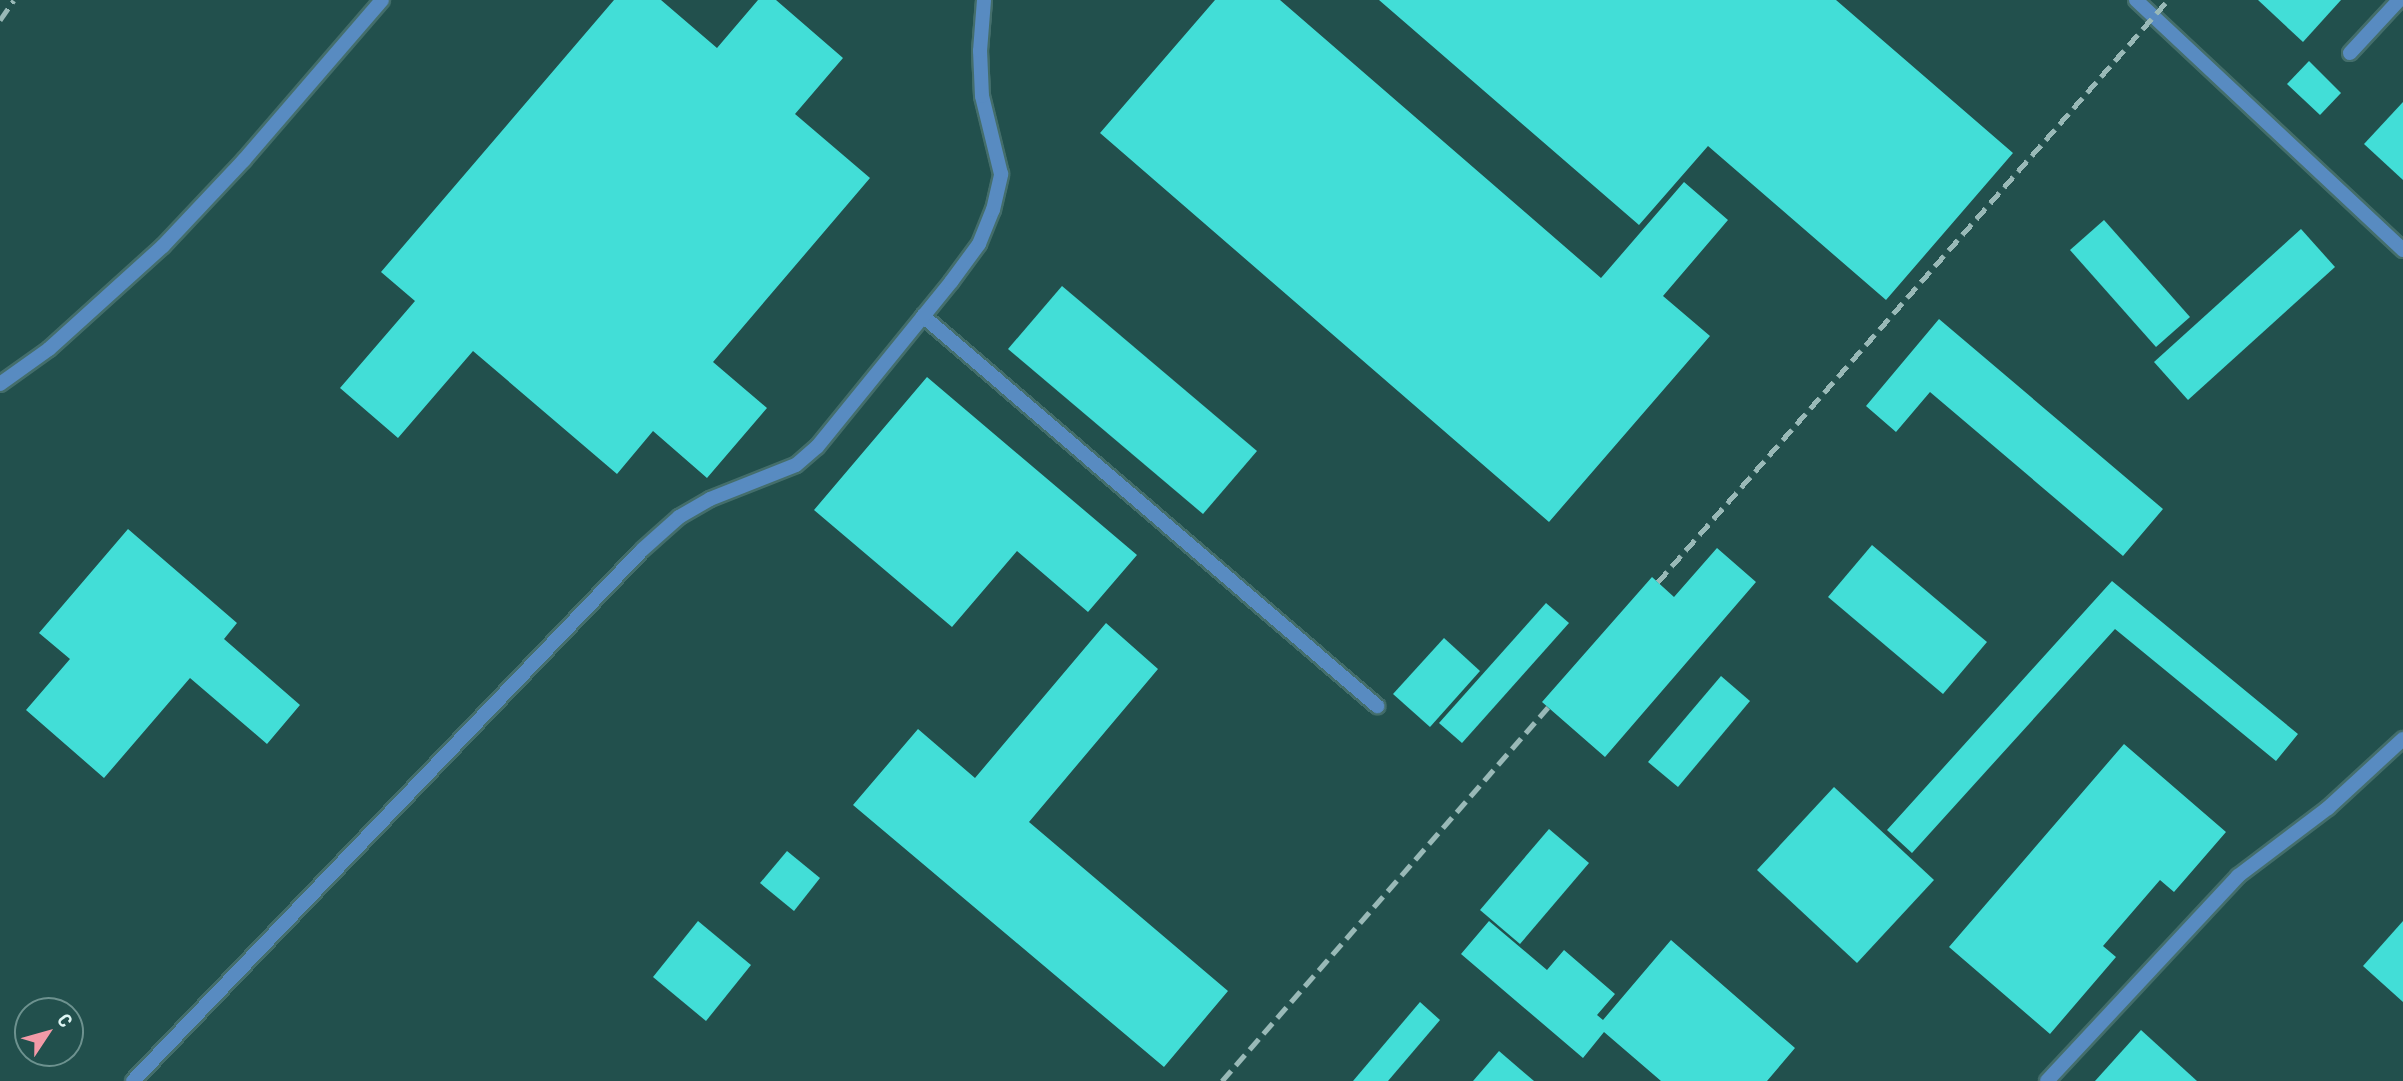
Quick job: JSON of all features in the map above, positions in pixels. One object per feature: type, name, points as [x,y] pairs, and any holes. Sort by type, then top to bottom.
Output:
[{"type":"lane","points":[[0,384],[58,341],[163,246],[244,160],[382,0]]},
{"type":"lane","points":[[133,1081],[642,550],[679,517],[710,499],[796,465],[817,447],[923,316],[979,244],[993,211],[1001,174],[982,96],[980,51],[984,0]]},
{"type":"lane","points":[[2136,0],[2403,250]]},
{"type":"lane","points":[[2350,53],[2399,0]]},
{"type":"lane","points":[[923,316],[1377,706]]},
{"type":"lane","points":[[2047,1081],[2238,876],[2328,808],[2403,740]]},
{"type":"building","points":[[614,0],[661,0],[717,48],[758,0],[776,0],[843,58],[795,114],[870,178],[713,362],[767,408],[707,478],[653,431],[617,474],[473,351],[398,438],[340,388],[415,301],[381,272]]},
{"type":"building","points":[[1215,0],[1280,0],[1601,278],[1684,182],[1728,220],[1663,296],[1710,336],[1549,522],[1100,133]]},
{"type":"building","points":[[1379,0],[1836,0],[2013,153],[1886,300],[1708,146],[1639,225]]},
{"type":"building","points":[[2258,0],[2341,0],[2303,42]]},
{"type":"building","points":[[2309,61],[2341,93],[2320,115],[2287,84]]},
{"type":"building","points":[[2403,102],[2403,180],[2364,144]]},
{"type":"building","points":[[2104,220],[2190,317],[2156,347],[2070,250]]},
{"type":"building","points":[[2301,229],[2335,267],[2188,400],[2154,362]]},
{"type":"building","points":[[1062,286],[1257,451],[1203,514],[1008,349]]},
{"type":"building","points":[[1939,319],[2163,509],[2123,556],[1930,392],[1896,432],[1866,406]]},
{"type":"building","points":[[927,377],[1137,555],[1088,612],[1017,551],[952,627],[814,510]]},
{"type":"building","points":[[128,529],[237,623],[224,639],[300,705],[267,744],[190,678],[104,778],[26,710],[70,659],[39,633]]},
{"type":"building","points":[[1872,545],[1987,642],[1943,694],[1828,597]]},
{"type":"building","points":[[1717,548],[1756,582],[1605,757],[1542,702],[1652,577],[1674,597]]},
{"type":"building","points":[[2112,581],[2298,734],[2276,761],[2115,629],[1912,853],[1887,830]]},
{"type":"building","points":[[1546,603],[1569,623],[1462,743],[1439,723]]},
{"type":"building","points":[[1106,623],[1158,669],[1029,822],[1228,991],[1164,1067],[853,805],[918,729],[975,778]]},
{"type":"building","points":[[1444,638],[1480,671],[1430,727],[1393,694]]},
{"type":"building","points":[[1721,676],[1750,701],[1678,787],[1648,762]]},
{"type":"building","points":[[2124,744],[2226,832],[2174,892],[2160,880],[2103,946],[2116,957],[2050,1034],[1949,947]]},
{"type":"building","points":[[1834,787],[1934,880],[1857,963],[1757,870]]},
{"type":"building","points":[[1549,829],[1589,863],[1520,944],[1480,910]]},
{"type":"building","points":[[787,851],[820,878],[794,911],[760,883]]},
{"type":"building","points":[[698,921],[751,965],[706,1021],[653,977]]},
{"type":"building","points":[[1489,921],[1547,970],[1564,950],[1615,994],[1597,1015],[1603,1020],[1671,940],[1795,1048],[1767,1081],[1661,1081],[1604,1032],[1583,1058],[1461,954]]},
{"type":"building","points":[[2403,921],[2403,1002],[2363,966]]},
{"type":"building","points":[[1420,1002],[1440,1020],[1388,1081],[1353,1081]]},
{"type":"building","points":[[2141,1030],[2197,1081],[2095,1081]]},
{"type":"building","points":[[1499,1051],[1534,1081],[1473,1081]]},
{"type":"railway","points":[[0,20],[14,0]]},
{"type":"railway","points":[[1658,582],[2168,0]]},
{"type":"railway","points":[[1222,1081],[1548,707]]}]
